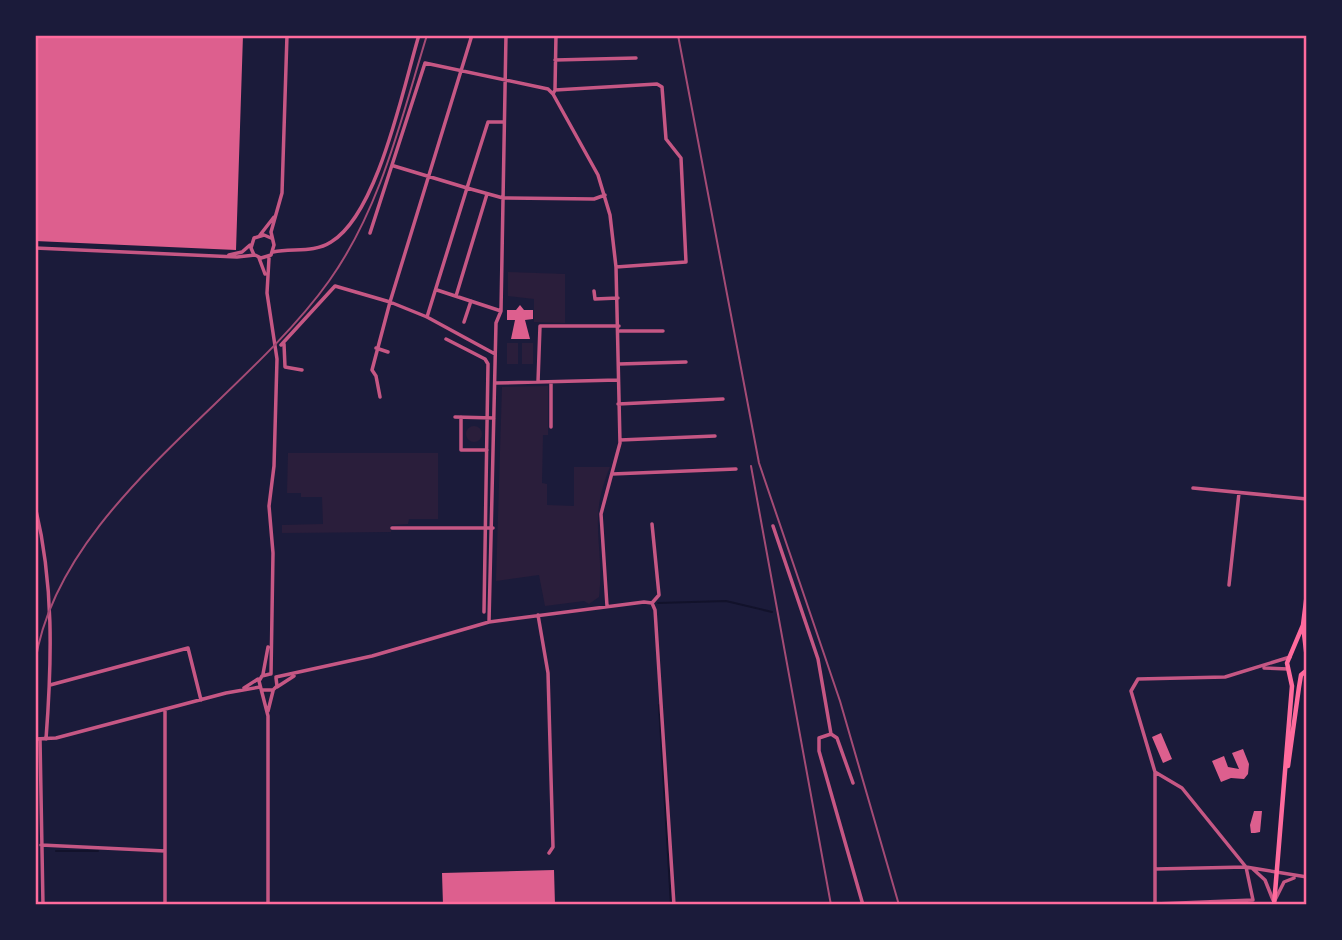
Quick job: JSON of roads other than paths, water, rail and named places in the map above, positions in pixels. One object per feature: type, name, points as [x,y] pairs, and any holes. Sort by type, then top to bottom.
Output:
[{"type":"main road","points":[[1306,658],[1303,625],[1307,593]]},
{"type":"main road","points":[[1274,903],[1292,686],[1288,670],[1303,625]]},
{"type":"main road","points":[[1291,656],[1298,654],[1306,658]]},
{"type":"main road","points":[[1288,670],[1301,675]]},
{"type":"main road","points":[[1286,770],[1291,756],[1301,675],[1307,670]]},
{"type":"street","points":[[266,276],[282,193],[287,35]]},
{"type":"street","points":[[35,248],[257,256],[288,249],[323,247],[343,233],[359,214],[376,175],[419,35]]},
{"type":"street","points":[[380,397],[376,376],[372,370],[375,347],[472,35]]},
{"type":"street","points":[[489,622],[496,323],[501,311],[503,80],[506,35]]},
{"type":"street","points":[[556,35],[554,92],[598,175],[605,195],[616,267],[620,440],[601,514],[607,606]]},
{"type":"street","points":[[555,60],[636,58]]},
{"type":"street","points":[[370,233],[394,166],[425,63],[554,92],[657,84],[662,87],[666,139],[681,158],[686,262],[616,267]]},
{"type":"street","points":[[427,317],[488,122],[503,122]]},
{"type":"street","points":[[394,166],[503,198],[594,198],[605,195]]},
{"type":"street","points":[[456,296],[487,194]]},
{"type":"street","points":[[227,255],[242,252],[260,235],[279,209]]},
{"type":"street","points":[[260,235],[288,249]]},
{"type":"street","points":[[251,244],[266,276],[277,359],[274,466],[269,506],[273,552],[271,674]]},
{"type":"street","points":[[302,370],[285,367],[282,344],[333,287],[347,288],[427,317],[495,354]]},
{"type":"street","points":[[436,290],[501,311]]},
{"type":"street","points":[[594,291],[595,299],[618,298]]},
{"type":"street","points":[[464,322],[471,300]]},
{"type":"street","points":[[538,382],[540,326],[663,331]]},
{"type":"street","points":[[460,346],[465,337]]},
{"type":"street","points":[[446,339],[487,361],[484,611]]},
{"type":"street","points":[[375,347],[388,352]]},
{"type":"street","points":[[618,364],[687,362]]},
{"type":"street","points":[[488,380],[618,380]]},
{"type":"street","points":[[551,382],[551,427]]},
{"type":"street","points":[[618,404],[723,399]]},
{"type":"street","points":[[455,417],[494,418]]},
{"type":"street","points":[[461,417],[461,450],[487,450]]},
{"type":"street","points":[[620,440],[715,436]]},
{"type":"street","points":[[612,474],[736,469]]},
{"type":"street","points":[[1193,488],[1307,499]]},
{"type":"street","points":[[1229,585],[1240,492]]},
{"type":"street","points":[[35,506],[48,563],[51,685],[46,739]]},
{"type":"street","points":[[242,689],[271,674],[276,677],[303,673],[489,622],[607,606],[652,603],[659,595],[652,524]]},
{"type":"street","points":[[773,526],[817,659],[831,734],[840,742],[853,783]]},
{"type":"street","points":[[392,528],[493,528]]},
{"type":"street","points":[[652,603],[656,624],[674,905]]},
{"type":"street","points":[[538,615],[548,673],[553,847],[550,853]]},
{"type":"street","points":[[268,905],[268,716],[261,677],[271,638]]},
{"type":"street","points":[[51,685],[188,648],[201,699]]},
{"type":"street","points":[[1155,772],[1182,788],[1246,867],[1253,900],[1155,904],[1152,805],[1155,772],[1131,691],[1138,679],[1225,677],[1291,656]]},
{"type":"street","points":[[1259,668],[1288,670]]},
{"type":"street","points":[[43,905],[37,739],[165,711],[242,689],[275,689],[303,673]]},
{"type":"street","points":[[268,716],[276,677]]},
{"type":"street","points":[[165,711],[165,905]]},
{"type":"street","points":[[831,734],[819,738],[819,751],[863,905]]},
{"type":"street","points":[[41,845],[165,851]]},
{"type":"street","points":[[1155,869],[1246,867],[1275,874],[1307,877]]},
{"type":"street","points":[[1252,868],[1265,880],[1274,903]]},
{"type":"street","points":[[1274,903],[1284,882],[1297,877]]},
{"type":"waterway","points":[[658,603],[726,601],[772,612]]},
{"type":"waterway","points":[[659,705],[671,905]]},
{"type":"waterway","points":[[56,851],[98,851]]},
{"type":"railway","points":[[35,663],[51,607],[78,555],[115,506],[292,326],[329,281],[347,253],[363,224],[388,162],[427,35]]},
{"type":"railway","points":[[678,35],[759,463],[840,701],[899,905]]},
{"type":"railway","points":[[751,466],[831,905]]}]
